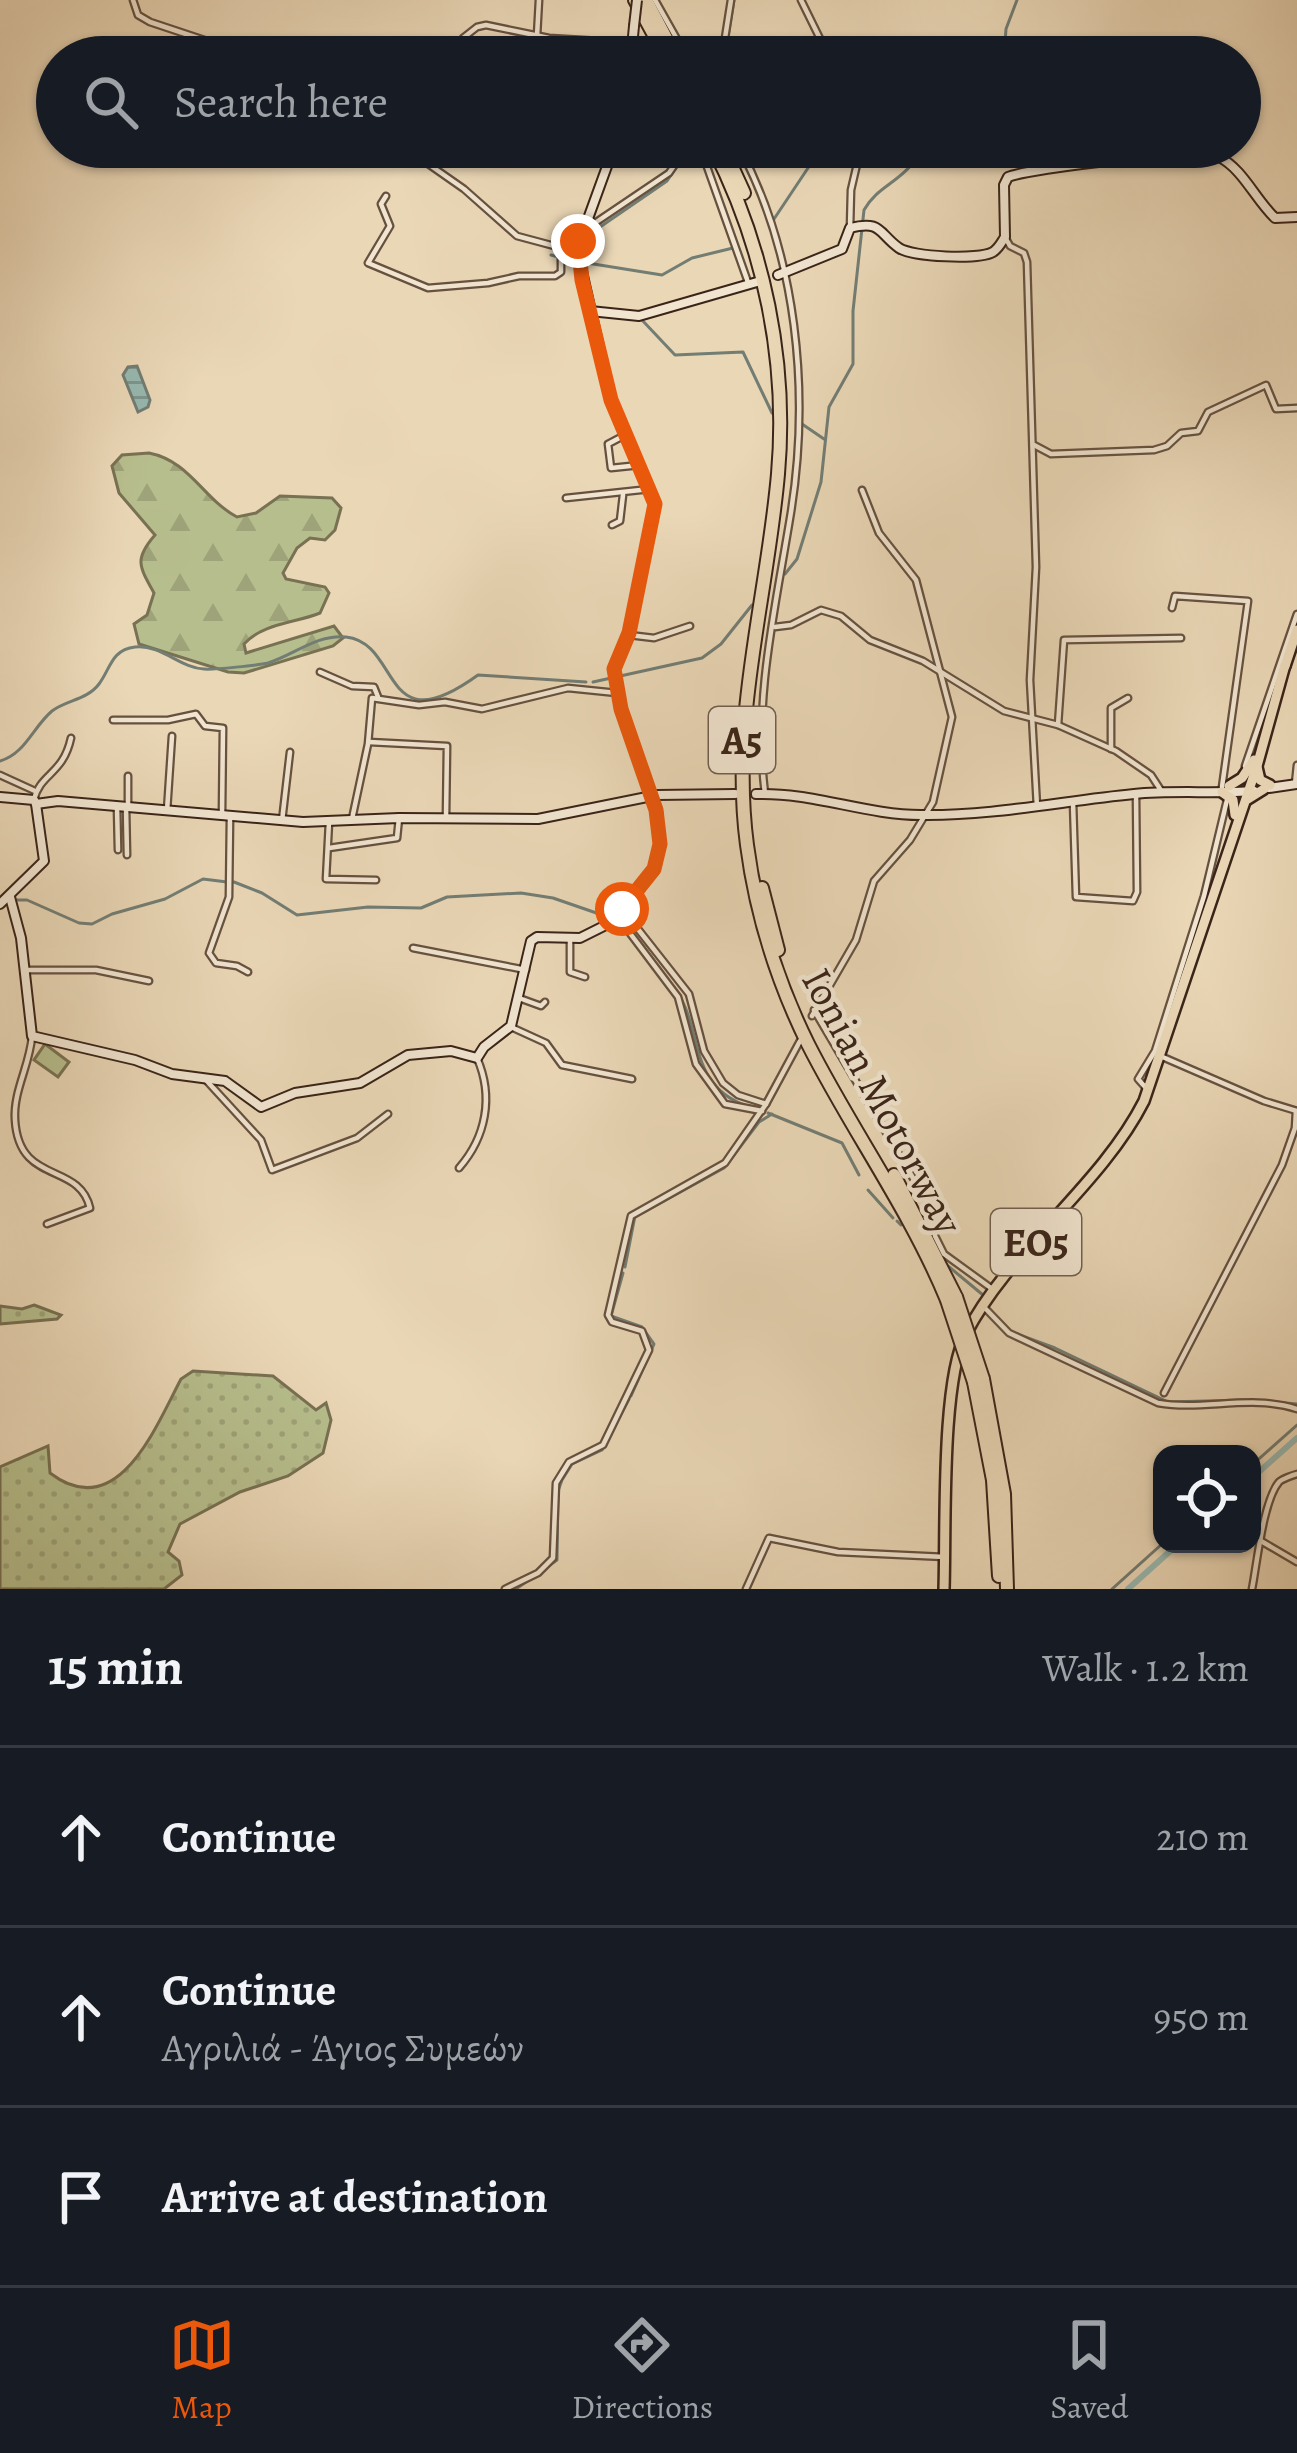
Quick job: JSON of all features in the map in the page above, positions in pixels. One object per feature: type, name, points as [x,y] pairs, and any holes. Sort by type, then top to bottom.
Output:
[{"type":"highway","points":[[639,0],[656,36]]},
{"type":"highway","points":[[639,0],[662,36]]},
{"type":"highway","name":"Ionian Motorway","points":[[723,168],[761,273],[774,332],[781,412],[774,512],[743,719],[743,808],[753,884],[764,932],[800,1028],[952,1299]]},
{"type":"highway","name":"Ionian Motorway","points":[[732,168],[770,272],[787,384],[784,494],[751,710],[751,809],[762,889],[784,966],[809,1028],[916,1214],[952,1299],[1003,1478],[1003,1589]]},
{"type":"main road","points":[[633,36],[639,0]]},
{"type":"main road","points":[[10,897],[22,938],[32,1036],[172,1074],[228,1082],[260,1107],[295,1094],[361,1083],[408,1054],[452,1051],[477,1058],[482,1048],[511,1027],[534,938],[590,934],[620,912],[658,858],[660,831],[616,692],[614,669],[629,635],[655,511],[611,400],[577,252],[606,168]]},
{"type":"main road","points":[[782,274],[842,249],[858,227],[878,227],[904,250],[949,256],[989,253],[1005,237],[1004,183],[1015,174],[1067,168]]},
{"type":"main road","points":[[1232,168],[1275,218],[1297,217]]},
{"type":"main road","points":[[590,311],[639,316],[753,284]]},
{"type":"main road","points":[[1267,787],[1250,797],[1239,812],[1234,802],[1236,789],[1255,763],[1297,630]]},
{"type":"main road","points":[[1255,763],[1267,787]]},
{"type":"main road","points":[[760,794],[926,815],[1296,784]]},
{"type":"main road","name":"ΕΟ5","points":[[944,1589],[954,1374],[963,1338],[983,1306],[1117,1145],[1148,1090],[1239,812],[1236,789]]},
{"type":"main road","points":[[0,797],[329,821],[546,818],[651,796],[735,794]]},
{"type":"main road","points":[[0,904],[44,861],[35,798]]},
{"type":"street","points":[[133,0],[138,15],[193,36]]},
{"type":"street","points":[[466,36],[486,26],[537,36],[539,0]]},
{"type":"street","points":[[655,0],[675,36]]},
{"type":"street","points":[[725,36],[731,0]]},
{"type":"street","points":[[801,0],[819,36]]},
{"type":"street","points":[[434,168],[518,236],[560,255],[577,252]]},
{"type":"street","points":[[581,231],[672,168]]},
{"type":"street","points":[[709,168],[753,284]]},
{"type":"street","points":[[750,168],[763,195],[782,274],[795,360],[797,438],[793,499],[762,715],[760,794]]},
{"type":"street","points":[[856,168],[851,190],[858,227]]},
{"type":"street","points":[[386,196],[381,204],[390,226],[368,263],[420,286],[552,276],[561,272],[560,255]]},
{"type":"street","points":[[1005,237],[1010,247],[1026,256],[1036,567],[1031,633],[1036,808]]},
{"type":"street","points":[[1033,445],[1052,454],[1157,449],[1181,433],[1198,430],[1210,411],[1267,385],[1276,409],[1297,408]]},
{"type":"street","points":[[625,435],[608,444],[611,469],[640,465]]},
{"type":"street","points":[[566,498],[650,489]]},
{"type":"street","points":[[862,490],[879,533],[916,580],[952,717],[934,798],[874,881],[856,940],[813,1013],[932,1210],[934,1232],[944,1254],[995,1291]]},
{"type":"street","points":[[612,525],[620,521],[622,492]]},
{"type":"street","points":[[1172,608],[1175,596],[1248,601],[1236,789]]},
{"type":"street","points":[[772,627],[791,625],[824,610],[852,622],[875,643],[943,672],[1004,711],[1058,725],[1111,749],[1151,776],[1162,792]]},
{"type":"street","points":[[1164,1394],[1282,1166],[1295,1128],[1296,1111],[1157,1056],[1236,789],[1297,614]]},
{"type":"street","points":[[629,635],[654,638],[690,626]]},
{"type":"street","points":[[1058,725],[1064,640],[1181,638]]},
{"type":"street","points":[[320,672],[352,686],[374,687],[378,697]]},
{"type":"street","points":[[352,819],[368,742],[370,701],[378,697],[401,704],[445,702],[482,709],[568,688],[616,692]]},
{"type":"street","points":[[1111,749],[1112,708],[1128,698]]},
{"type":"street","points":[[113,720],[167,721],[196,714],[206,727],[223,728],[229,897],[209,953],[214,962],[248,972]]},
{"type":"street","points":[[166,811],[172,736]]},
{"type":"street","points":[[0,776],[35,798],[65,762],[71,738]]},
{"type":"street","points":[[368,742],[447,746],[446,818]]},
{"type":"street","points":[[282,821],[290,752]]},
{"type":"street","points":[[1296,784],[1297,766]]},
{"type":"street","points":[[118,850],[128,776]]},
{"type":"street","points":[[1073,802],[1076,897],[1133,901],[1137,894],[1136,794]]},
{"type":"street","points":[[124,806],[128,855]]},
{"type":"street","points":[[328,848],[397,838],[399,818]]},
{"type":"street","points":[[329,821],[326,879],[376,880]]},
{"type":"street","points":[[620,912],[688,994],[701,1044],[723,1083],[734,1094],[764,1107]]},
{"type":"street","points":[[620,912],[678,997],[691,1052],[703,1074],[727,1105],[764,1107]]},
{"type":"street","points":[[570,939],[570,972],[585,977]]},
{"type":"street","points":[[413,948],[526,970]]},
{"type":"street","points":[[25,970],[96,970],[148,982]]},
{"type":"street","points":[[519,998],[540,1006],[545,1002]]},
{"type":"street","points":[[511,1027],[546,1043],[562,1065],[632,1079]]},
{"type":"street","points":[[32,1036],[15,1115],[24,1151],[29,1161],[79,1187],[90,1207],[47,1224]]},
{"type":"street","points":[[505,1589],[538,1573],[553,1558],[556,1483],[569,1462],[603,1445],[649,1350],[648,1339],[640,1330],[612,1322],[608,1316],[631,1216],[720,1167],[764,1107],[800,1041]]},
{"type":"street","points":[[459,1168],[475,1150],[486,1113],[487,1088],[477,1058]]},
{"type":"street","points":[[206,1079],[261,1140],[270,1169],[357,1138],[388,1114]]},
{"type":"street","points":[[983,1306],[1009,1334],[1158,1403],[1267,1404],[1297,1409]]},
{"type":"street","points":[[1261,1537],[1279,1482],[1297,1474]]},
{"type":"street","points":[[746,1589],[769,1538],[838,1552],[945,1557]]},
{"type":"street","points":[[1261,1541],[1297,1562]]},
{"type":"street","points":[[1252,1589],[1258,1553]]},
{"type":"green space","points":[[149,453],[186,472],[237,517],[256,513],[280,496],[332,498],[341,508],[335,530],[325,540],[310,538],[297,548],[283,573],[286,579],[325,587],[329,593],[320,613],[270,628],[244,644],[246,653],[334,626],[343,638],[333,646],[244,673],[139,644],[134,624],[147,615],[154,593],[142,569],[142,557],[155,535],[119,493],[112,466],[122,455]]},
{"type":"green space","points":[[45,1044],[69,1062],[58,1077],[34,1060]]},
{"type":"green space","points":[[34,1305],[61,1315],[0,1324],[0,1306],[22,1309]]},
{"type":"green space","points":[[193,1371],[273,1376],[316,1410],[326,1403],[331,1420],[323,1453],[288,1476],[240,1492],[180,1524],[168,1552],[179,1561],[182,1575],[164,1589],[0,1589],[0,1467],[48,1446],[50,1473],[74,1486],[96,1487],[115,1479],[146,1443],[181,1379]]},
{"type":"water","points":[[137,366],[150,400],[138,412],[123,375],[128,367]]},
{"type":"waterway","points":[[728,36],[734,0]]},
{"type":"waterway","points":[[1006,36],[1017,0]]},
{"type":"waterway","points":[[584,238],[667,181],[676,168]]},
{"type":"waterway","points":[[774,219],[808,168]]},
{"type":"waterway","points":[[785,574],[797,559],[821,482],[829,407],[853,364],[853,311],[864,210],[909,168]]},
{"type":"waterway","points":[[581,262],[662,275],[692,258],[733,248]]},
{"type":"waterway","points":[[551,255],[574,261]]},
{"type":"waterway","points":[[642,320],[675,355],[743,352],[772,413]]},
{"type":"waterway","points":[[802,424],[824,439]]},
{"type":"waterway","points":[[593,682],[702,658],[721,644],[752,605]]},
{"type":"waterway","points":[[0,761],[22,746],[52,711],[94,689],[116,656],[135,647],[153,649],[195,668],[217,669],[268,663],[315,642],[346,637],[364,643],[408,696],[424,700],[446,694],[478,675],[586,682]]},
{"type":"waterway","points":[[16,900],[92,924],[165,899],[203,879],[227,882]]},
{"type":"waterway","points":[[234,882],[297,915],[368,907],[421,908],[447,897],[521,893],[553,898],[608,917]]},
{"type":"waterway","points":[[670,983],[681,999],[713,1083],[747,1106]]},
{"type":"waterway","points":[[768,1113],[842,1143],[859,1175]]},
{"type":"waterway","points":[[644,1212],[724,1168],[759,1122],[772,1114]]},
{"type":"waterway","points":[[868,1190],[893,1218]]},
{"type":"waterway","points":[[625,1267],[635,1216]]},
{"type":"waterway","points":[[897,1221],[901,1225]]},
{"type":"waterway","points":[[948,1266],[983,1295]]},
{"type":"waterway","points":[[623,1273],[611,1316],[642,1327],[654,1344],[631,1396]]},
{"type":"waterway","points":[[1017,1334],[1168,1402],[1244,1400]]},
{"type":"waterway","points":[[516,1589],[557,1560],[562,1480],[572,1464],[602,1450],[629,1399]]},
{"type":"waterway","points":[[1266,1401],[1297,1404]]},
{"type":"waterway","points":[[1261,1457],[1297,1425]]},
{"type":"waterway","points":[[1261,1470],[1297,1438]]},
{"type":"waterway","points":[[1112,1589],[1153,1552]]},
{"type":"waterway","points":[[1128,1589],[1168,1553]]},
{"type":"route","points":[[578,241],[582,280],[611,400],[655,504],[629,633],[614,669],[621,709],[656,810],[660,844],[654,869],[622,909]]}]
